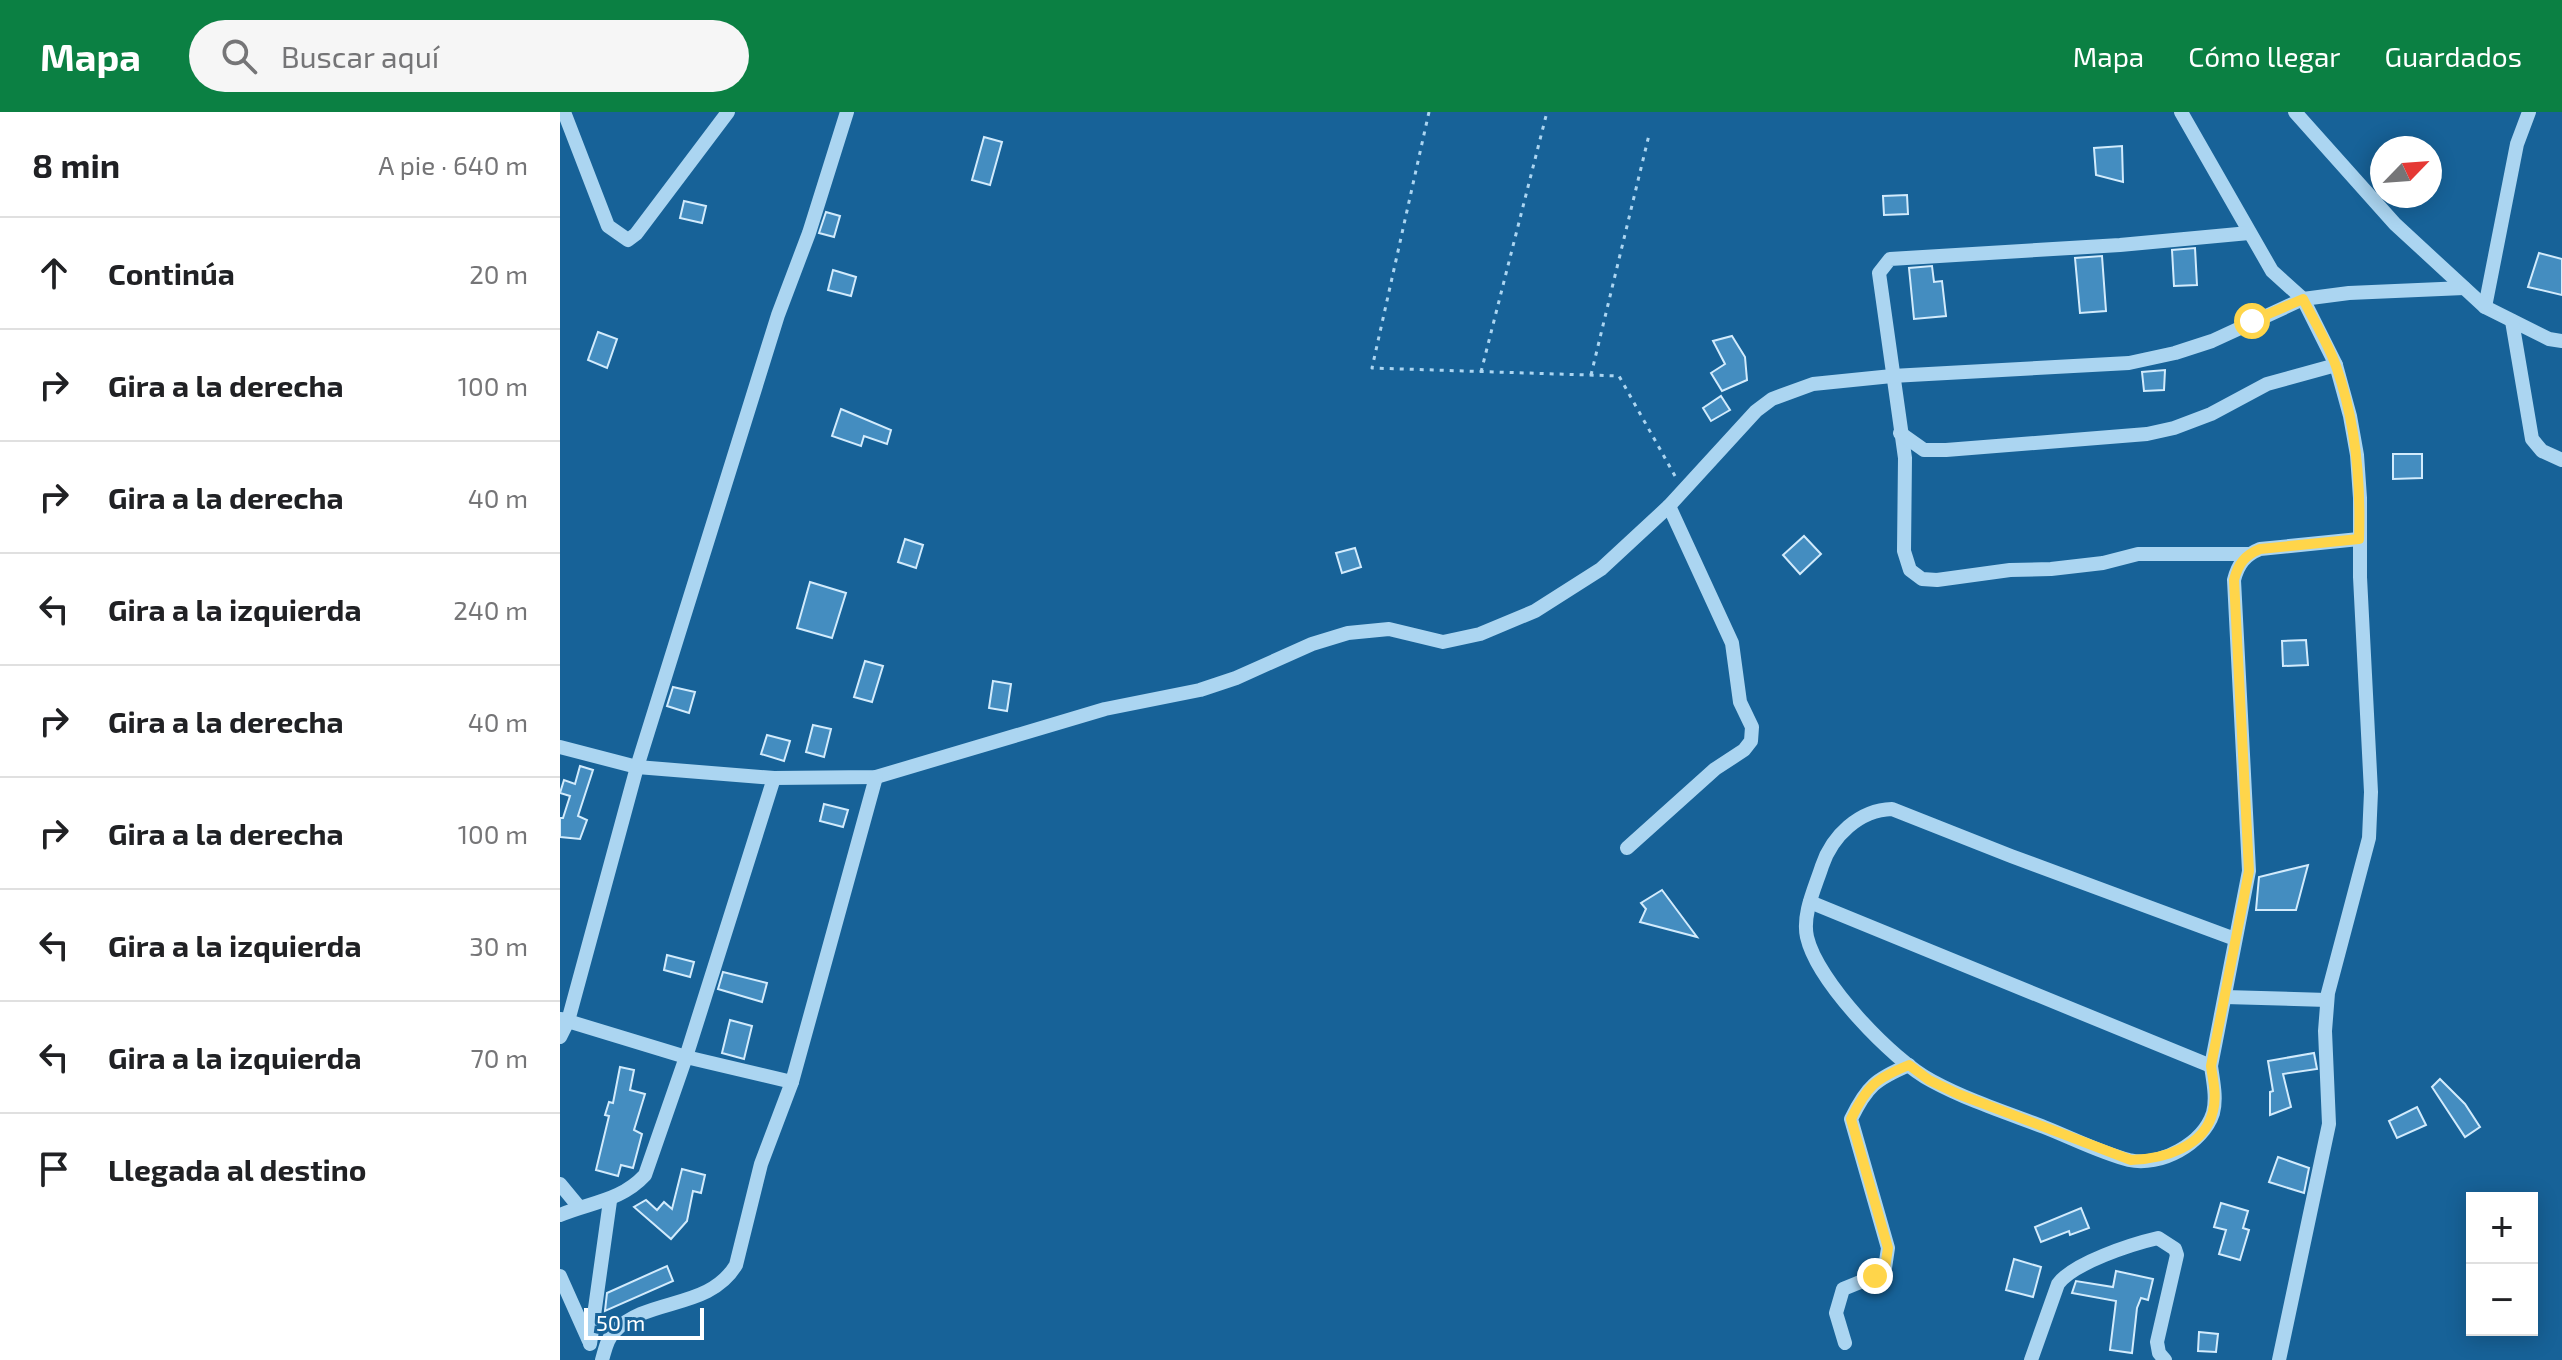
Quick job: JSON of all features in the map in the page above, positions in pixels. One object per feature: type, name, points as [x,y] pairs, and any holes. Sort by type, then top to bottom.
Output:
[{"type":"street","points":[[564,112],[608,226],[628,240],[636,234],[712,129],[728,112]]},
{"type":"street","points":[[560,1037],[637,767],[778,315],[809,233],[847,112]]},
{"type":"street","points":[[2181,112],[2272,271],[2303,299],[2336,365],[2357,455],[2371,792],[2369,838],[2327,1000],[2325,1031],[2329,1124],[2279,1360]]},
{"type":"street","points":[[2295,112],[2395,224],[2485,307],[2549,339],[2562,341]]},
{"type":"street","points":[[2485,307],[2514,158],[2529,112]]},
{"type":"street","points":[[2249,233],[2120,245],[1890,259],[1879,273],[1905,458],[1904,551],[1910,570],[1922,579],[1937,580],[2090,564],[2138,554],[2249,554],[2272,547],[2359,539]]},
{"type":"street","points":[[560,747],[637,767],[774,778],[876,777],[1105,709],[1200,690],[1236,678],[1312,644],[1348,633],[1389,629],[1443,642],[1480,634],[1535,611],[1588,578],[1669,506],[1756,411],[1772,399],[1813,384],[1892,376],[2129,363],[2212,341],[2303,299],[2349,293],[2464,288]]},
{"type":"street","points":[[2512,321],[2532,439],[2542,451],[2562,460]]},
{"type":"street","points":[[1900,433],[1924,450],[2147,434],[2211,414],[2267,384],[2336,365]]},
{"type":"street","points":[[1627,848],[1751,741],[1752,727],[1740,702],[1732,643],[1669,506]]},
{"type":"street","points":[[2235,939],[1892,809],[1866,815],[1840,833],[1827,853],[1810,902],[1807,922],[1808,938],[1824,974],[1857,1017],[1929,1080],[2131,1160],[2165,1157],[2205,1130],[2213,1112],[2215,1093],[2211,1066],[2249,871],[2250,839],[2234,580],[2249,554]]},
{"type":"street","points":[[600,1360],[615,1330],[631,1319],[713,1290],[729,1277],[736,1265],[761,1164],[792,1082],[876,777]]},
{"type":"street","points":[[560,1215],[579,1207],[610,1201],[636,1185],[645,1175],[686,1057],[774,778]]},
{"type":"street","points":[[1810,902],[2211,1066]]},
{"type":"street","points":[[2225,997],[2327,1000]]},
{"type":"street","points":[[564,1020],[686,1057],[792,1082]]},
{"type":"street","points":[[1845,1343],[1836,1313],[1843,1289],[1875,1276],[1885,1268],[1888,1248],[1851,1119],[1863,1094],[1884,1076],[1909,1065]]},
{"type":"street","points":[[560,1184],[579,1207]]},
{"type":"street","points":[[590,1344],[610,1201]]},
{"type":"street","points":[[2031,1360],[2058,1284],[2064,1277],[2101,1258],[2158,1238],[2175,1249],[2177,1255],[2157,1342],[2159,1353],[2165,1360]]},
{"type":"street","points":[[560,1276],[600,1360]]},
{"type":"path","points":[[1429,112],[1372,368],[1619,376],[1683,491]]},
{"type":"path","points":[[1481,372],[1547,112]]},
{"type":"path","points":[[1591,375],[1649,135]]},
{"type":"building","points":[[984,137],[1002,142],[990,185],[972,180]]},
{"type":"building","points":[[2122,146],[2123,182],[2096,175],[2094,148]]},
{"type":"building","points":[[1907,195],[1908,214],[1884,215],[1883,196]]},
{"type":"building","points":[[684,201],[706,206],[702,223],[680,218]]},
{"type":"building","points":[[826,212],[840,216],[834,237],[819,233]]},
{"type":"building","points":[[2195,248],[2197,285],[2174,286],[2172,250]]},
{"type":"building","points":[[2539,253],[2562,259],[2562,295],[2528,287]]},
{"type":"building","points":[[2102,256],[2106,311],[2080,313],[2075,258]]},
{"type":"building","points":[[1932,266],[1934,282],[1942,281],[1946,316],[1914,319],[1909,268]]},
{"type":"building","points":[[833,270],[856,277],[851,296],[828,290]]},
{"type":"building","points":[[598,332],[617,339],[607,368],[588,360]]},
{"type":"building","points":[[1732,336],[1745,357],[1747,380],[1722,391],[1711,373],[1725,364],[1713,341]]},
{"type":"building","points":[[2165,370],[2164,390],[2144,391],[2142,372]]},
{"type":"building","points":[[1721,396],[1730,410],[1711,421],[1703,408]]},
{"type":"building","points":[[841,409],[891,430],[887,444],[864,436],[861,446],[832,436]]},
{"type":"building","points":[[2393,454],[2422,454],[2422,478],[2393,479]]},
{"type":"building","points":[[1804,536],[1821,554],[1800,574],[1783,555]]},
{"type":"building","points":[[905,539],[923,545],[916,568],[898,562]]},
{"type":"building","points":[[1355,548],[1361,567],[1342,573],[1336,553]]},
{"type":"building","points":[[810,582],[846,593],[832,638],[797,628]]},
{"type":"building","points":[[2306,640],[2308,665],[2283,666],[2282,641]]},
{"type":"building","points":[[865,661],[883,666],[872,702],[854,697]]},
{"type":"building","points":[[993,681],[1011,684],[1007,711],[989,708]]},
{"type":"building","points":[[673,687],[695,692],[689,713],[667,706]]},
{"type":"building","points":[[813,725],[831,729],[824,757],[806,752]]},
{"type":"building","points":[[767,735],[790,741],[784,761],[761,754]]},
{"type":"building","points":[[580,766],[593,770],[578,816],[587,820],[580,839],[560,837],[560,818],[563,818],[570,796],[560,793],[564,780],[575,784]]},
{"type":"building","points":[[824,804],[848,810],[843,827],[820,821]]},
{"type":"building","points":[[2308,865],[2296,910],[2256,910],[2259,877]]},
{"type":"building","points":[[1662,890],[1697,937],[1640,922],[1646,909],[1641,903]]},
{"type":"building","points":[[667,955],[694,962],[690,977],[664,970]]},
{"type":"building","points":[[723,972],[767,983],[762,1002],[718,989]]},
{"type":"building","points":[[730,1020],[752,1026],[744,1059],[722,1053]]},
{"type":"building","points":[[2314,1053],[2317,1069],[2283,1074],[2291,1107],[2270,1115],[2270,1092],[2273,1091],[2268,1061]]},
{"type":"building","points":[[620,1067],[634,1070],[630,1090],[645,1094],[634,1130],[642,1134],[633,1168],[621,1165],[618,1176],[596,1170],[609,1116],[605,1115],[609,1102],[613,1103]]},
{"type":"building","points":[[2440,1079],[2465,1104],[2480,1127],[2465,1137],[2432,1087]]},
{"type":"building","points":[[2417,1107],[2426,1125],[2397,1138],[2389,1121]]},
{"type":"building","points":[[2278,1157],[2309,1168],[2304,1193],[2269,1182]]},
{"type":"building","points":[[682,1169],[705,1175],[701,1193],[693,1191],[687,1221],[671,1239],[634,1207],[646,1200],[657,1210],[664,1202],[672,1209]]},
{"type":"building","points":[[2221,1203],[2248,1211],[2243,1228],[2249,1230],[2240,1260],[2219,1254],[2226,1230],[2214,1227]]},
{"type":"building","points":[[2081,1208],[2089,1228],[2070,1235],[2069,1231],[2041,1242],[2035,1227]]},
{"type":"building","points":[[2014,1259],[2041,1267],[2033,1297],[2006,1290]]},
{"type":"building","points":[[667,1266],[673,1281],[605,1311],[607,1293]]},
{"type":"building","points":[[2116,1271],[2153,1279],[2148,1300],[2141,1298],[2137,1308],[2132,1353],[2110,1350],[2116,1301],[2072,1293],[2076,1281],[2113,1287]]},
{"type":"building","points":[[2199,1332],[2218,1334],[2216,1352],[2198,1351]]},
{"type":"route","points":[[1875,1276],[1885,1268],[1888,1248],[1851,1119],[1863,1094],[1884,1076],[1909,1065],[1929,1080],[1958,1094],[2131,1160],[2151,1160],[2179,1150],[2205,1130],[2213,1112],[2215,1093],[2211,1066],[2249,871],[2250,839],[2234,580],[2242,562],[2260,549],[2359,539],[2357,455],[2350,416],[2336,365],[2318,328],[2303,299],[2252,321]]}]
